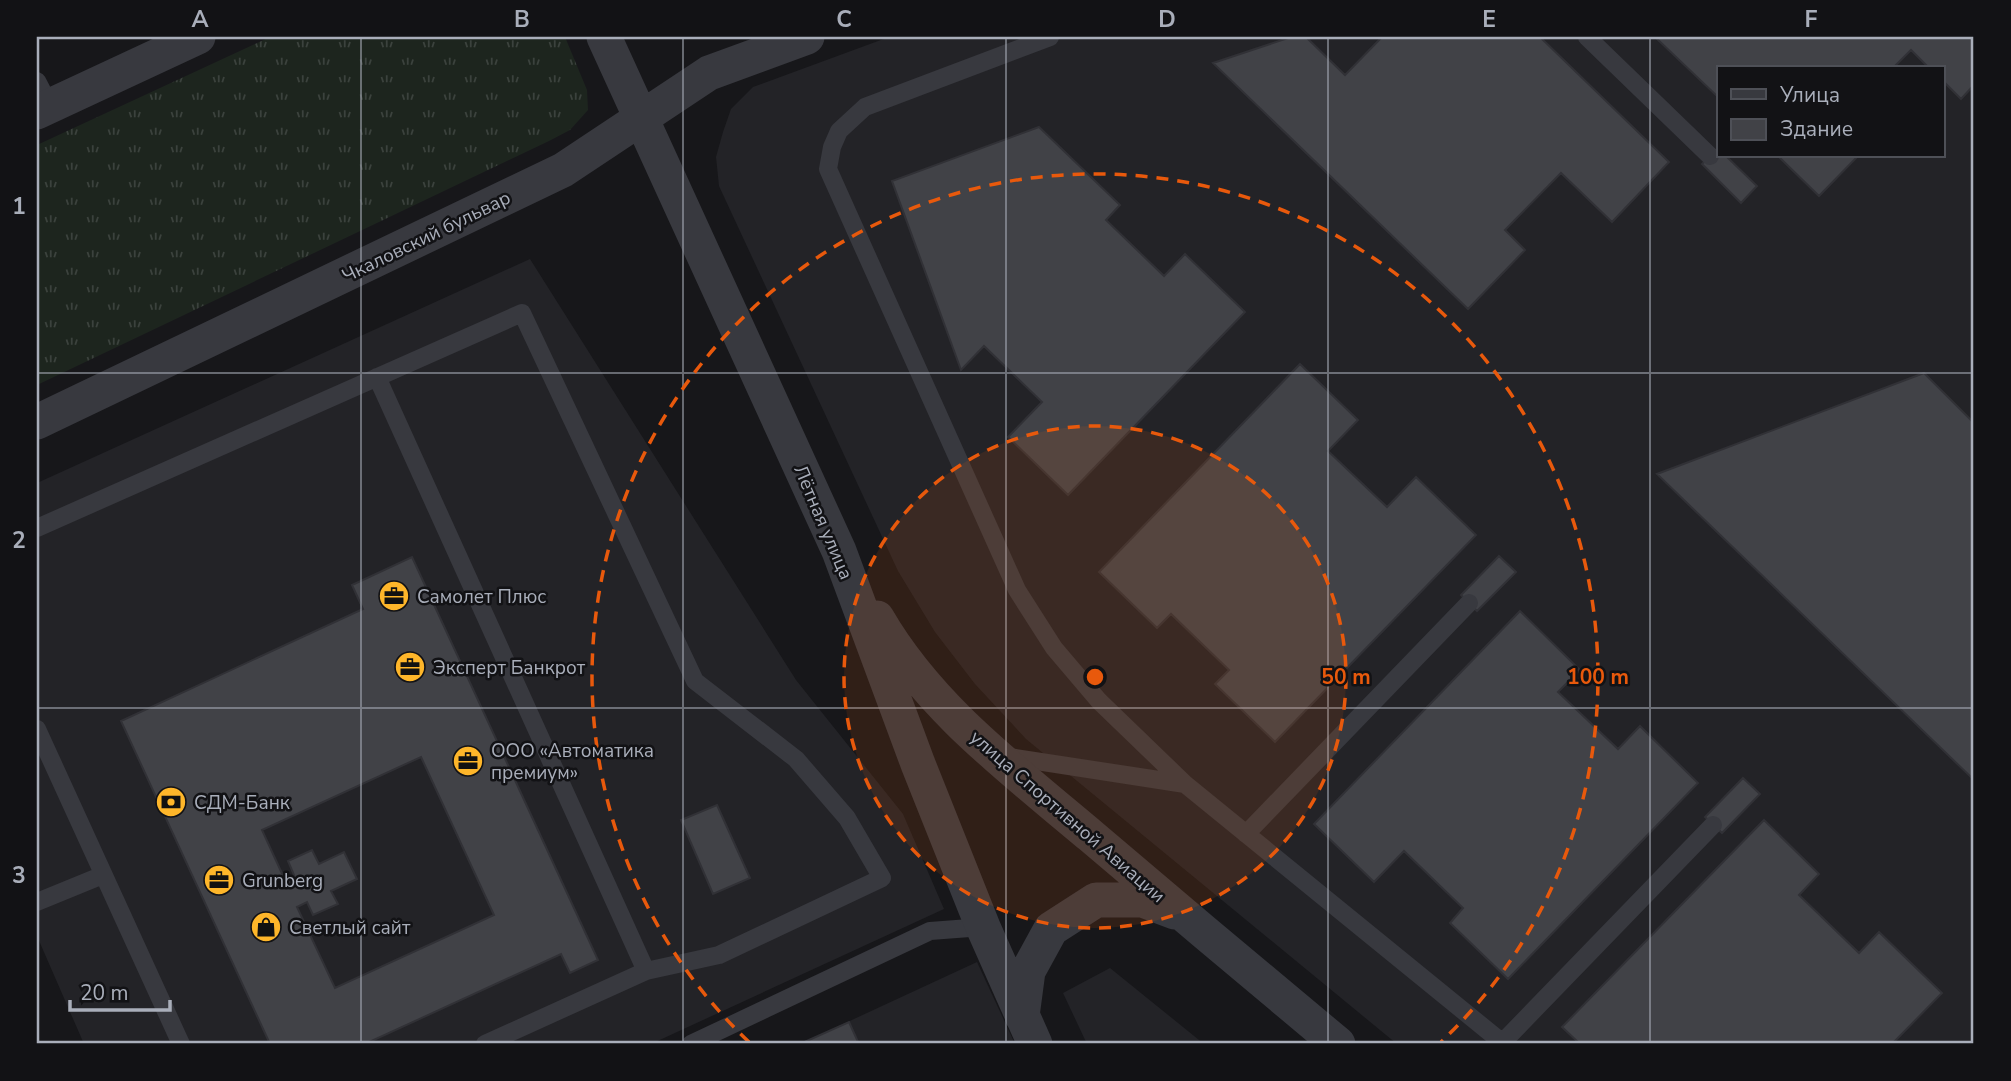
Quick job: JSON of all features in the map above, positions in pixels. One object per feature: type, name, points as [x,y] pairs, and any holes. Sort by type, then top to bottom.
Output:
[{"type":"street","points":[[41,99],[198,37]]},
{"type":"street","name":"Лётная улица","points":[[604,37],[839,551],[918,764],[983,927],[1029,1030]]},
{"type":"street","name":"Чкаловский бульвар","points":[[37,422],[563,170],[709,73],[807,37]]},
{"type":"street","name":"улица Спортивной Авиации","points":[[839,551],[890,639],[936,696],[989,754],[1338,1044]]},
{"type":"street","name":"Лётная улица","points":[[1029,1030],[1028,971],[1051,929],[1096,900],[1143,900],[1185,915]]},
{"type":"lane","points":[[1050,37],[865,107],[839,131],[832,147],[828,169],[1017,590],[1054,648],[1119,721],[1185,784],[1503,1044],[1713,825]]},
{"type":"lane","points":[[1587,37],[1710,156]]},
{"type":"lane","points":[[37,528],[522,313],[695,681],[796,760],[847,818],[882,878],[719,955],[646,971],[485,1044]]},
{"type":"lane","points":[[377,377],[646,971]]},
{"type":"lane","points":[[1246,834],[1469,603]]},
{"type":"lane","points":[[37,729],[181,1044]]},
{"type":"lane","points":[[989,754],[1185,784]]},
{"type":"lane","points":[[37,902],[103,874]]},
{"type":"lane","points":[[691,1044],[930,931],[983,927]]},
{"type":"shaded area","points":[[889,37],[1974,37],[1974,1044],[1397,1044],[1026,739],[975,684],[935,632],[898,571],[719,186],[716,157],[731,109],[753,87]]},
{"type":"shaded area","points":[[530,259],[796,680],[903,814],[944,909],[651,1044],[84,1044],[37,936],[37,483]]},
{"type":"shaded area","points":[[977,962],[1015,1044],[800,1044]]},
{"type":"shaded area","points":[[1110,968],[1204,1044],[1087,1044],[1063,993]]},
{"type":"green space","points":[[270,37],[565,37],[587,90],[588,110],[570,130],[549,141],[37,385],[37,145]]},
{"type":"building","points":[[1291,37],[1306,37],[1345,75],[1382,37],[1540,37],[1669,162],[1612,222],[1561,173],[1505,230],[1525,250],[1468,309],[1213,63]]},
{"type":"building","points":[[1655,37],[1974,37],[1974,85],[1961,99],[1944,82],[1944,66],[1927,66],[1911,50],[1895,66],[1717,66],[1717,96]]},
{"type":"building","points":[[1039,127],[1120,205],[1106,220],[1164,276],[1185,254],[1245,312],[1068,495],[1008,437],[1042,402],[984,346],[961,370],[892,181]]},
{"type":"building","points":[[1717,149],[1717,158],[1728,158],[1757,186],[1741,203],[1702,164]]},
{"type":"building","points":[[1780,158],[1856,158],[1819,196]]},
{"type":"building","points":[[1300,364],[1358,420],[1328,451],[1387,507],[1416,477],[1476,535],[1275,742],[1215,684],[1229,670],[1171,614],[1157,628],[1099,572]]},
{"type":"building","points":[[1924,373],[1974,423],[1974,780],[1657,474]]},
{"type":"building","points":[[1499,556],[1516,572],[1477,611],[1461,595]]},
{"type":"building","points":[[412,557],[598,960],[570,973],[561,954],[365,1044],[270,1044],[121,721],[363,609],[352,585]],"holes":[[[421,757],[494,915],[335,988],[297,907],[307,902],[313,915],[338,904],[331,891],[357,879],[344,852],[319,864],[312,850],[288,861],[294,875],[285,880],[262,830]]]},
{"type":"building","points":[[1520,611],[1580,670],[1558,692],[1618,749],[1640,726],[1698,783],[1508,979],[1450,923],[1463,908],[1404,851],[1374,882],[1314,824]]},
{"type":"building","points":[[1743,778],[1760,794],[1722,833],[1705,817]]},
{"type":"building","points":[[717,805],[750,878],[713,894],[681,820]]},
{"type":"building","points":[[1764,820],[1819,874],[1799,895],[1859,953],[1879,932],[1942,993],[1892,1044],[1580,1044],[1562,1027]]},
{"type":"building","points":[[849,1022],[859,1044],[800,1044]]},
{"type":"place","name":"Самолет Плюс","points":[[394,596]]},
{"type":"place","name":"Эксперт Банкрот","points":[[410,667]]},
{"type":"place","name":"ООО «Автоматика премиум»","points":[[468,761]]},
{"type":"place","name":"СДМ-Банк","points":[[171,802]]},
{"type":"place","name":"Grunberg","points":[[219,880]]},
{"type":"place","name":"Светлый сайт","points":[[266,927]]}]
